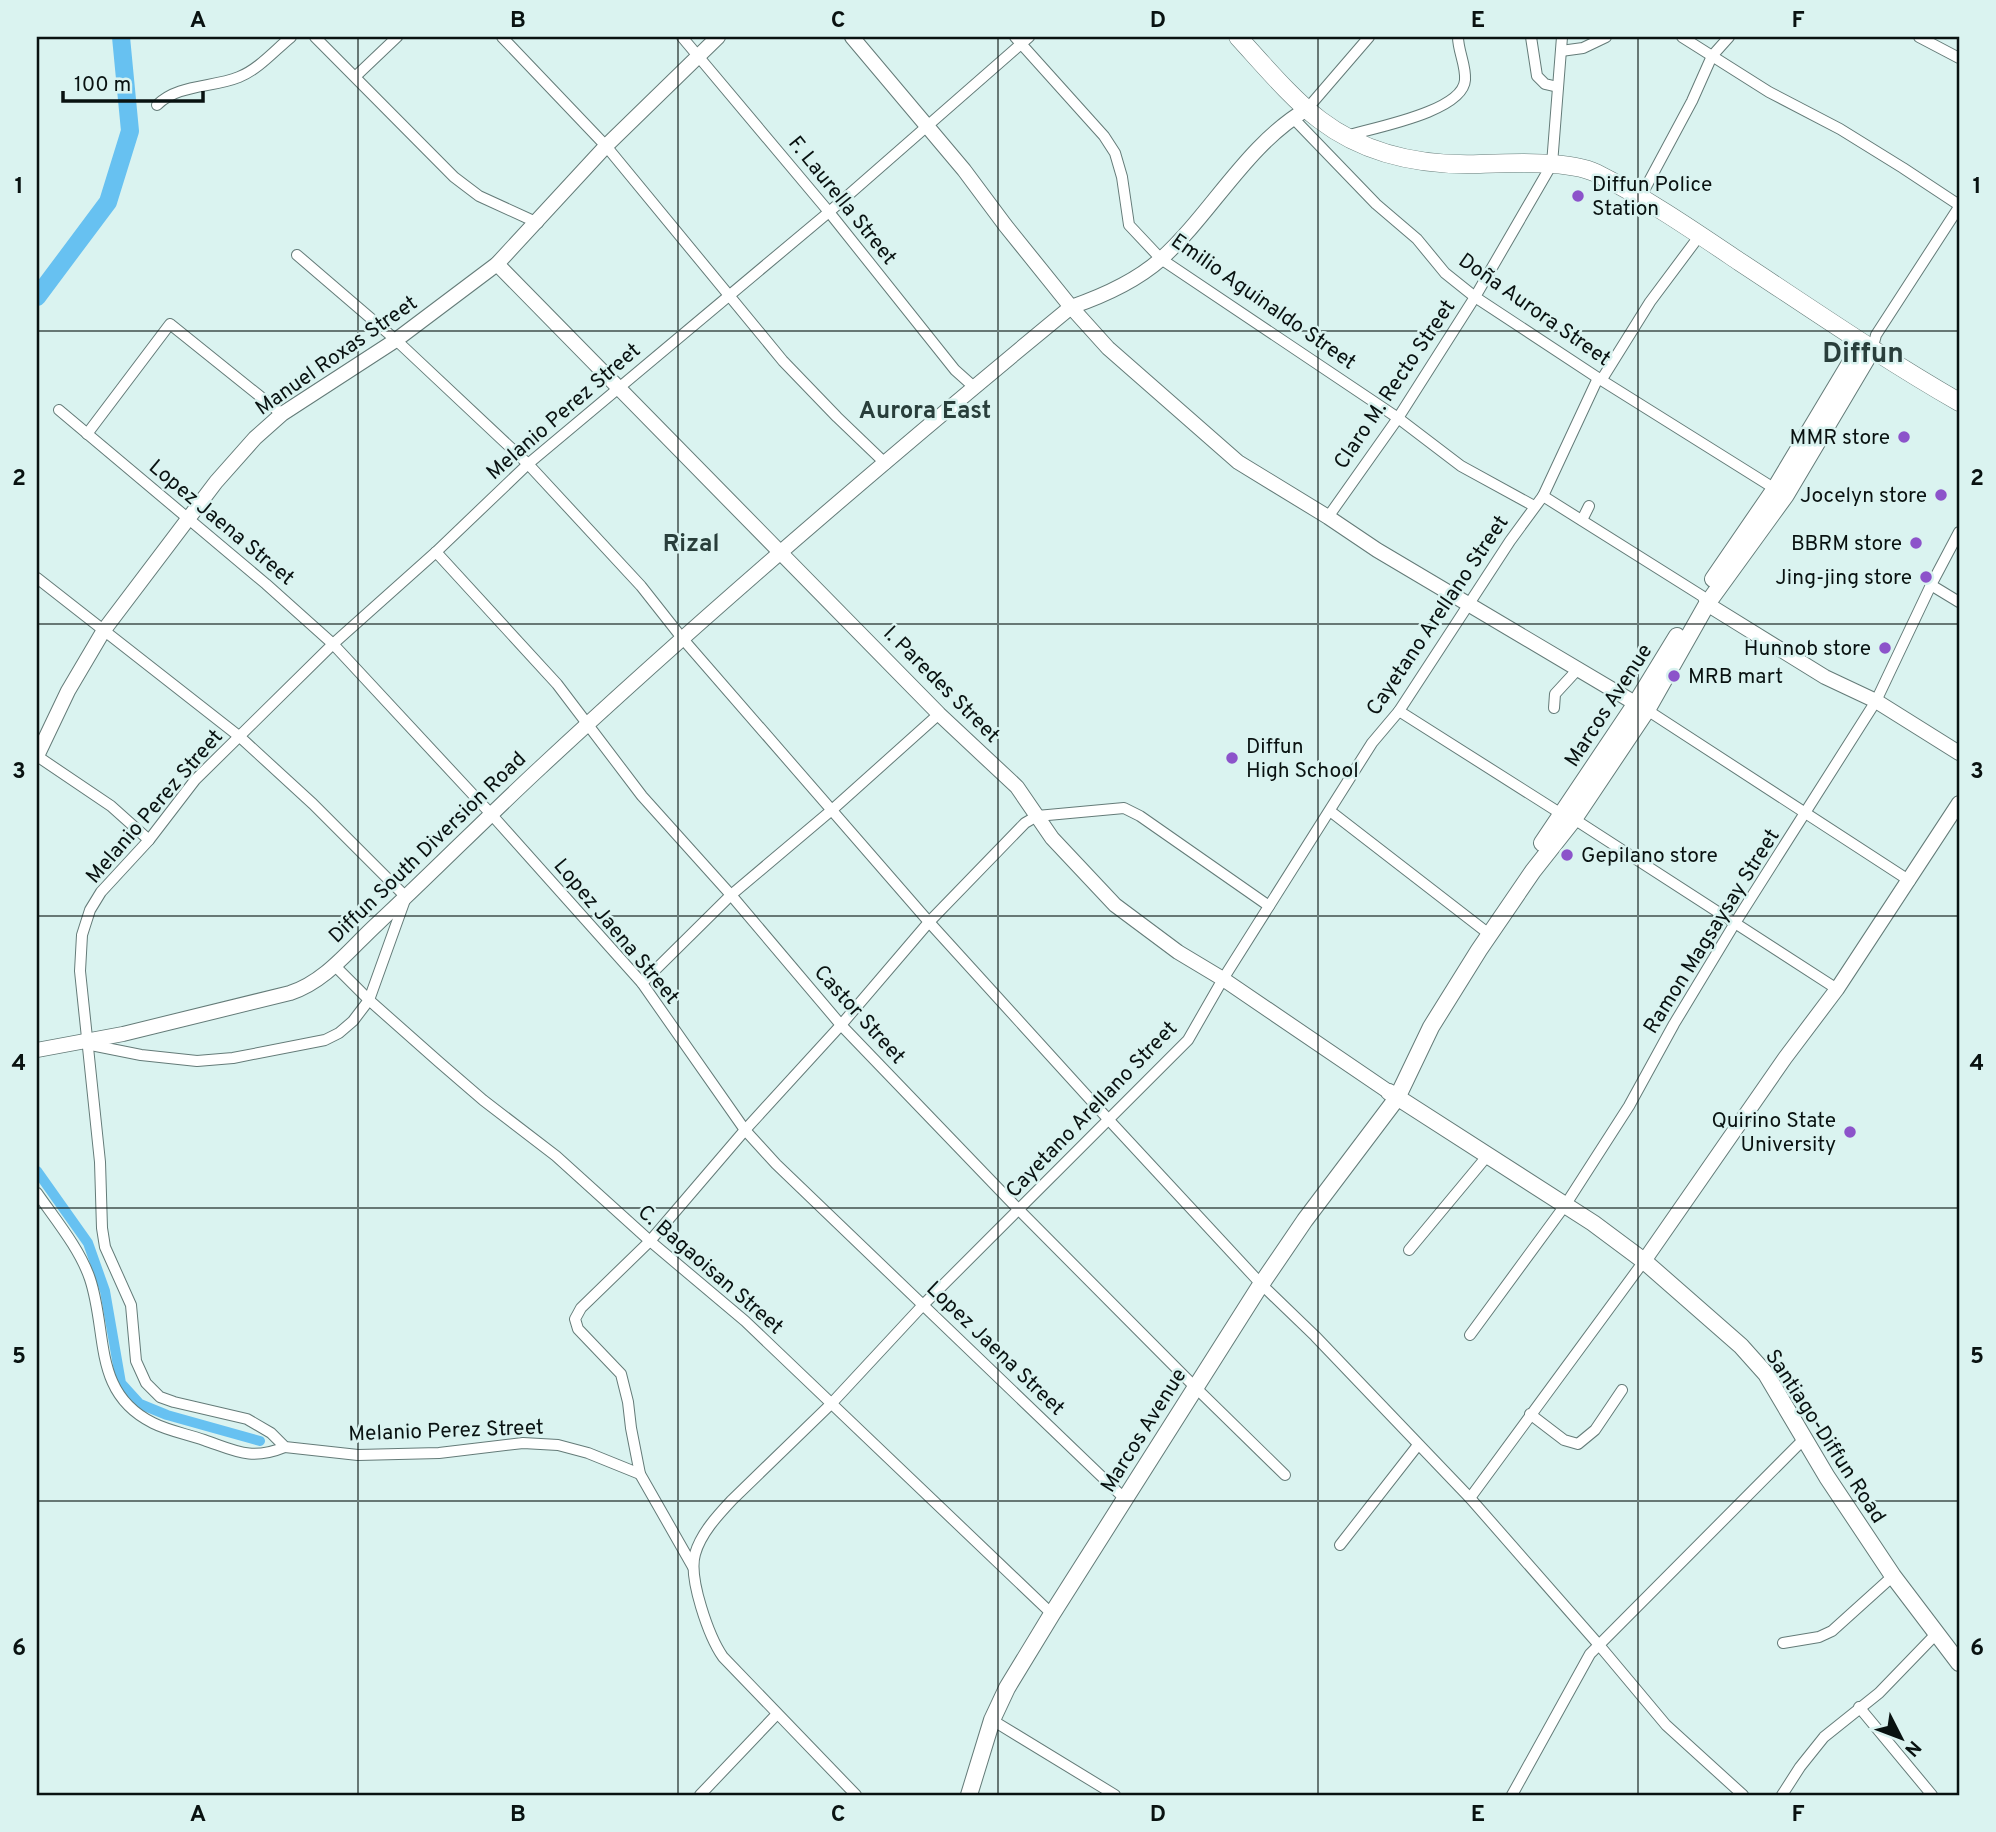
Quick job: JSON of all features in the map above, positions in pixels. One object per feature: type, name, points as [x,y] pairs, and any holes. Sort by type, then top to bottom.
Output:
[{"type":"main road","points":[[1238,37],[1300,114],[1322,122],[1375,150],[1411,160],[1461,164],[1552,164],[1592,171],[1640,198],[1870,342],[1959,402]]},
{"type":"main road","name":"Marcos Avenue","points":[[969,1795],[992,1720],[1007,1688],[1052,1614],[1261,1284],[1392,1099],[1486,932],[1533,871],[1642,706],[1704,600],[1780,492],[1870,342]]},
{"type":"main road","name":"Santiago-Diffun Road","points":[[1392,1099],[1488,1155],[1566,1205],[1644,1261],[1741,1346],[1766,1374],[1804,1439],[1893,1576],[1959,1662]]},
{"type":"street","points":[[157,105],[173,93],[248,74],[291,37]]},
{"type":"street","points":[[315,37],[454,177],[479,196],[538,223]]},
{"type":"street","points":[[356,76],[397,37]]},
{"type":"street","points":[[502,37],[606,146],[783,361],[837,418],[886,464]]},
{"type":"street","name":"F. Laurella Street","points":[[682,37],[829,212],[955,370],[974,387]]},
{"type":"street","name":"Manuel Roxas Street","points":[[37,756],[68,691],[104,630],[216,482],[256,438],[282,414],[396,340],[497,264],[538,223],[606,146],[718,37]]},
{"type":"street","points":[[852,37],[964,170],[1071,307],[1108,348],[1238,462],[1377,550],[1642,706],[1910,880]]},
{"type":"street","points":[[1071,307],[1104,296],[1161,259],[1241,167],[1300,114],[1369,37]]},
{"type":"street","points":[[1346,136],[1429,112],[1458,95],[1466,79],[1458,37]]},
{"type":"street","points":[[1531,37],[1537,76],[1545,84],[1558,87]]},
{"type":"street","name":"Claro M. Recto Street","points":[[1328,517],[1398,418],[1475,297],[1552,164],[1562,37]]},
{"type":"street","points":[[1561,51],[1583,48],[1606,37]]},
{"type":"street","points":[[1682,37],[1769,92],[1850,136],[1959,206]]},
{"type":"street","points":[[1640,198],[1692,102],[1712,56],[1729,37]]},
{"type":"street","points":[[1919,37],[1959,58]]},
{"type":"street","name":"Melanio Perez Street","points":[[640,1474],[588,1453],[558,1445],[523,1443],[439,1453],[358,1455],[285,1447],[271,1433],[247,1419],[160,1397],[146,1383],[136,1361],[131,1306],[104,1238],[100,1162],[80,971],[82,935],[90,910],[101,892],[149,840],[195,780],[334,644],[528,464],[928,128],[1022,39]]},
{"type":"street","name":"Emilio Aguinaldo Street","points":[[1022,39],[1104,136],[1115,153],[1122,177],[1129,225],[1161,259],[1398,418],[1461,466],[1534,506]]},
{"type":"street","name":"Doña Aurora Street","points":[[1300,114],[1376,204],[1417,239],[1445,273],[1475,297],[1780,492]]},
{"type":"street","name":"Marcos Avenue","points":[[1870,342],[1959,206]]},
{"type":"street","name":"Cayetano Arellano Street","points":[[694,1568],[695,1553],[719,1513],[831,1404],[923,1305],[1188,1040],[1223,979],[1372,743],[1399,711],[1543,496],[1600,379],[1650,302],[1700,235]]},
{"type":"street","points":[[297,255],[396,340],[528,464],[641,586],[682,638],[929,922],[1108,1119],[1261,1284],[1315,1336],[1470,1497],[1666,1725],[1743,1795]]},
{"type":"street","name":"I. Paredes Street","points":[[497,264],[939,714],[1017,787],[1052,838],[1115,905],[1178,952],[1223,979],[1392,1099]]},
{"type":"street","name":"Diffun South Diversion Road","points":[[37,1050],[123,1034],[290,993],[314,982],[682,638],[781,551],[1071,307]]},
{"type":"street","points":[[87,434],[170,324],[282,414]]},
{"type":"street","name":"Lopez Jaena Street","points":[[59,410],[334,644],[642,983],[745,1130],[776,1164],[1124,1498]]},
{"type":"street","points":[[1543,496],[1825,677],[1876,702],[1959,752]]},
{"type":"street","points":[[1586,523],[1589,506]]},
{"type":"street","points":[[1586,523],[1605,525]]},
{"type":"street","name":"Ramon Magsaysay Street","points":[[1470,1335],[1566,1205],[1629,1106],[1674,1024],[1735,923],[1876,702],[1959,532]]},
{"type":"street","name":"Castor Street","points":[[436,552],[557,684],[642,796],[732,895],[841,1025],[1019,1210],[1285,1475]]},
{"type":"street","points":[[37,578],[240,737],[313,804],[406,897],[369,1000],[353,1021],[325,1040],[233,1058],[197,1062],[164,1059],[86,1042]]},
{"type":"street","points":[[1931,585],[1959,602]]},
{"type":"street","points":[[1554,708],[1555,694],[1578,669]]},
{"type":"street","points":[[1399,711],[1837,989]]},
{"type":"street","points":[[642,983],[732,895],[833,810],[939,714]]},
{"type":"street","points":[[37,756],[111,806],[149,840]]},
{"type":"street","points":[[1470,1497],[1644,1261],[1785,1058],[1837,989],[1959,803]]},
{"type":"street","points":[[856,1795],[723,1657],[712,1642],[705,1623],[694,1568],[640,1474],[627,1394],[621,1374],[578,1329],[575,1319],[581,1308],[650,1241],[929,922],[1025,823],[1037,816],[1124,808],[1140,816],[1269,906]]},
{"type":"street","points":[[1330,811],[1486,932]]},
{"type":"street","name":"C. Bagaoisan Street","points":[[334,965],[369,1000],[483,1100],[556,1156],[650,1241],[745,1321],[1052,1614]]},
{"type":"street","points":[[1409,1250],[1488,1155]]},
{"type":"street","points":[[37,1193],[90,1278],[107,1368],[117,1393],[134,1410],[153,1423],[242,1453],[260,1455],[285,1447]]},
{"type":"street","points":[[1530,1414],[1564,1440],[1578,1444],[1595,1430],[1622,1390]]},
{"type":"street","points":[[1512,1795],[1582,1666],[1599,1645],[1804,1439]]},
{"type":"street","points":[[1340,1545],[1418,1445]]},
{"type":"street","points":[[1783,1643],[1819,1637],[1832,1631],[1893,1576]]},
{"type":"street","points":[[1782,1795],[1824,1737],[1905,1668],[1937,1633]]},
{"type":"street","points":[[1859,1707],[1932,1795]]},
{"type":"street","points":[[700,1795],[778,1714]]},
{"type":"street","points":[[992,1720],[1115,1795]]},
{"type":"waterway","points":[[37,297],[108,202],[130,131],[121,37]]},
{"type":"waterway","points":[[37,1171],[88,1243],[105,1291],[121,1383],[140,1404],[167,1415],[260,1441]]},
{"type":"place","name":"Diffun Police Station","points":[[1578,196]]},
{"type":"place","name":"MMR store","points":[[1904,437]]},
{"type":"place","name":"Jocelyn store","points":[[1941,495]]},
{"type":"place","name":"BBRM store","points":[[1916,543]]},
{"type":"place","name":"Jing-jing store","points":[[1926,577]]},
{"type":"place","name":"Hunnob store","points":[[1885,648]]},
{"type":"place","name":"MRB mart","points":[[1674,676]]},
{"type":"place","name":"Diffun High School","points":[[1232,758]]},
{"type":"place","name":"Gepilano store","points":[[1567,855]]},
{"type":"place","name":"Quirino State University","points":[[1850,1132]]},
{"type":"district","name":"Diffun","points":[[1863,352]]},
{"type":"district","name":"Aurora East","points":[[925,410]]},
{"type":"district","name":"Rizal","points":[[691,543]]}]
